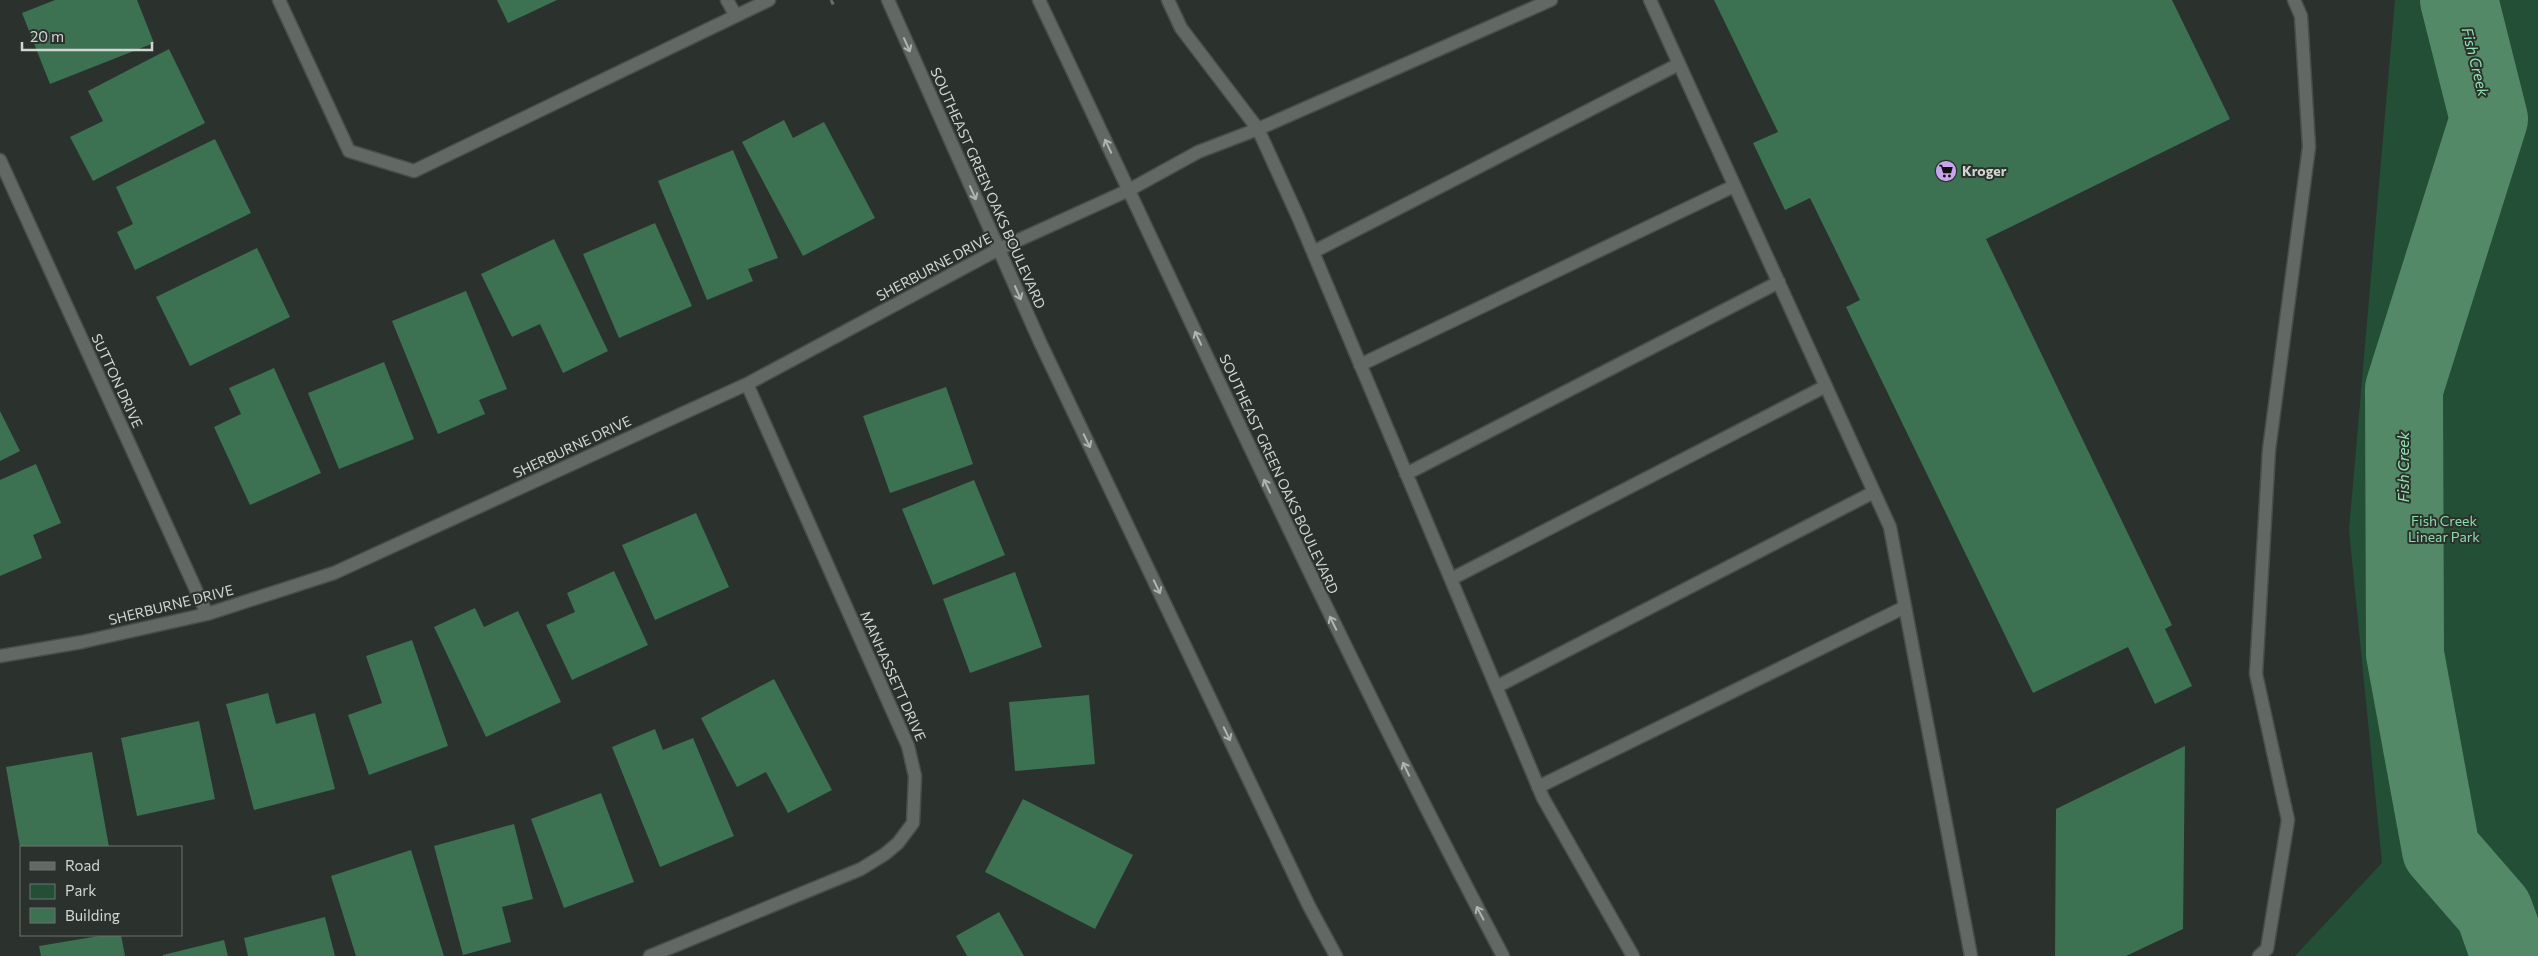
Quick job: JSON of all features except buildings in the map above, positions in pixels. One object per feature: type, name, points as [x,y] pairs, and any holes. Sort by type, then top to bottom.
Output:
[{"type":"street","points":[[279,0],[349,151],[414,172],[769,0]]},
{"type":"street","points":[[727,0],[736,16]]},
{"type":"street","name":"SOUTHEAST GREEN OAKS BOULEVARD","points":[[888,0],[1053,369],[1309,906],[1336,956]]},
{"type":"street","name":"SOUTHEAST GREEN OAKS BOULEVARD","points":[[1039,0],[1288,530],[1431,821],[1503,956]]},
{"type":"street","points":[[1168,0],[1182,28],[1258,129],[1313,252],[1538,787],[1633,956]]},
{"type":"street","name":"SHERBURNE DRIVE","points":[[0,656],[82,642],[207,614],[334,573],[747,384],[999,249],[1129,190],[1198,152],[1258,129],[1550,0]]},
{"type":"street","points":[[1650,0],[1890,527],[1971,956]]},
{"type":"street","points":[[2259,956],[2267,949],[2288,820],[2256,674],[2269,450],[2309,147],[2301,16],[2294,0]]},
{"type":"street","points":[[1313,252],[1679,64]]},
{"type":"street","name":"SUTTON DRIVE","points":[[0,160],[207,614]]},
{"type":"street","points":[[1360,365],[1734,186]]},
{"type":"street","points":[[1406,474],[1779,282]]},
{"type":"street","name":"MANHASSETT DRIVE","points":[[650,956],[862,869],[898,843],[913,823],[916,776],[908,746],[747,384]]},
{"type":"street","points":[[1451,579],[1826,386]]},
{"type":"street","points":[[1496,687],[1874,492]]},
{"type":"street","points":[[1538,787],[1905,607]]},
{"type":"path","points":[[831,0],[834,6]]},
{"type":"green space","name":"Fish Creek Linear Park","points":[[2395,0],[2538,0],[2538,956],[2295,956],[2382,863],[2349,530]]},
{"type":"waterway","name":"Fish Creek","points":[[2459,0],[2489,119],[2404,389],[2405,654],[2441,850],[2494,911],[2510,956]]},
{"type":"place","name":"Kroger","points":[[1946,171]]}]
